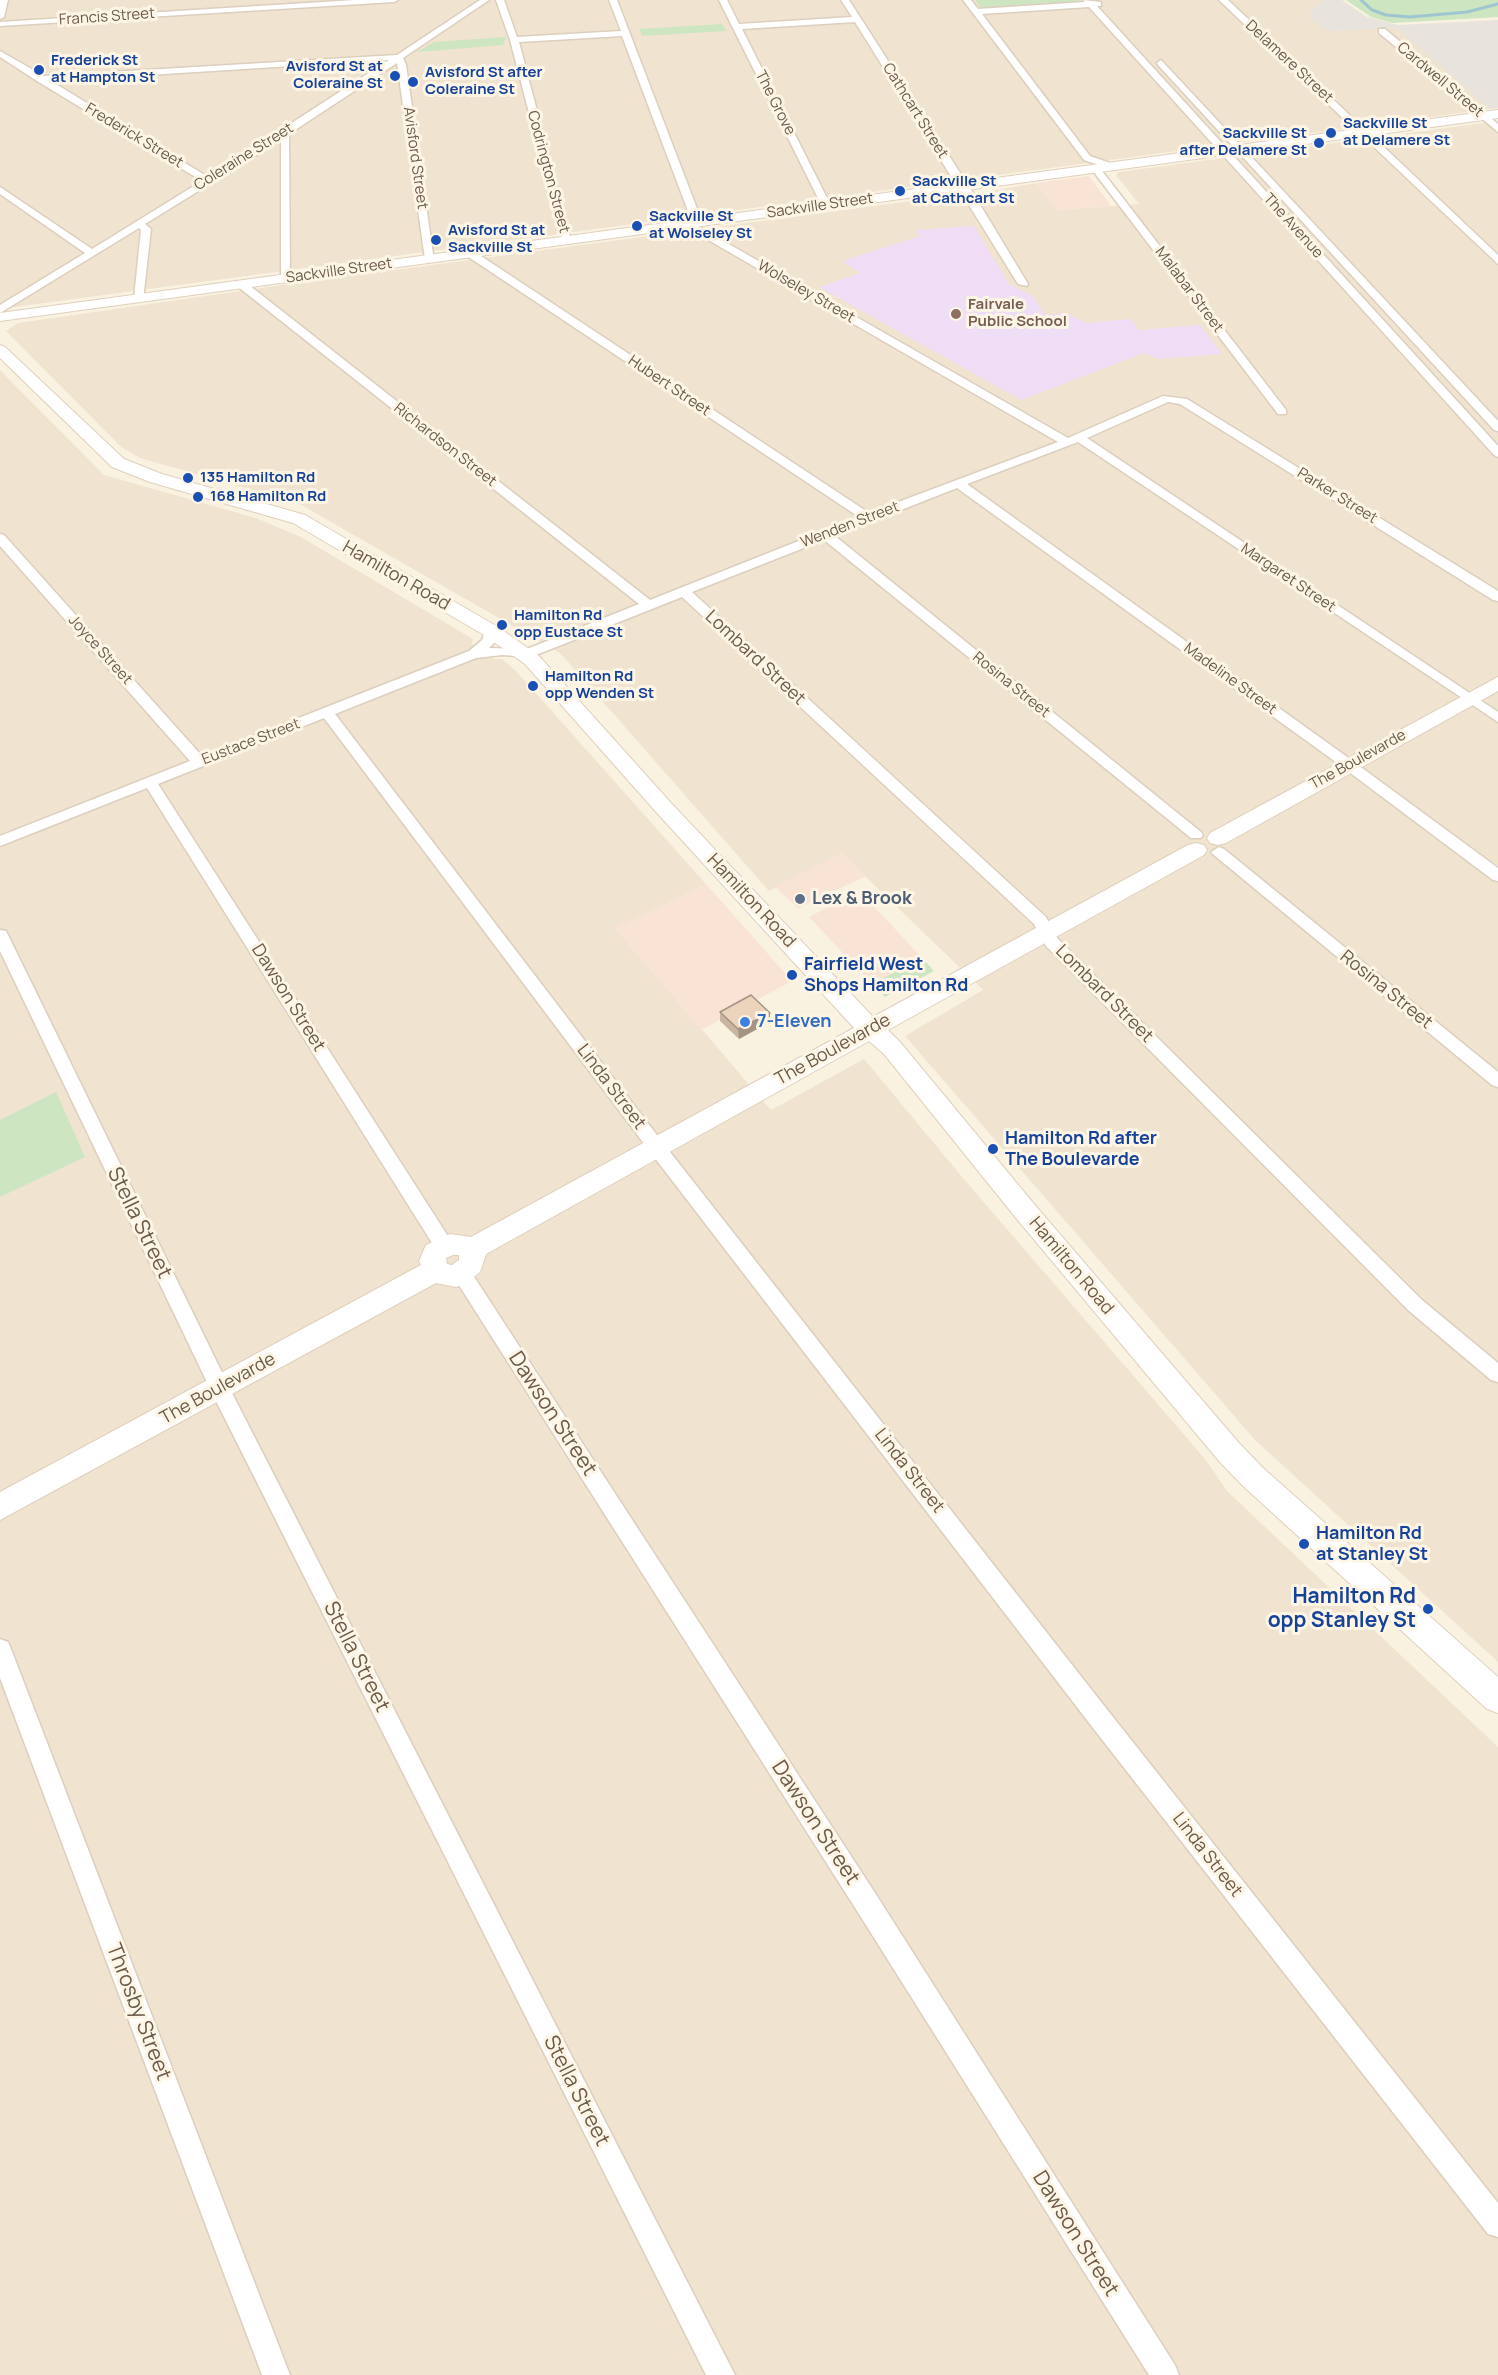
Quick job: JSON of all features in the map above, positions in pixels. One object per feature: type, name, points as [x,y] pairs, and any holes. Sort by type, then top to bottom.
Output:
[{"type":"main road","name":"Sackville Street","points":[[5,313],[139,298],[471,254],[1241,150],[1357,131],[1498,114]]},
{"type":"main road","name":"Hamilton Road","points":[[2,351],[118,463],[156,478],[299,519],[524,653],[857,1017],[892,1048],[1024,1211],[1229,1452],[1252,1476],[1498,1698]]},
{"type":"main road","name":"The Boulevarde","points":[[1218,845],[1347,765],[1498,683]]},
{"type":"main road","points":[[1196,843],[1208,834],[1218,845]]},
{"type":"main road","name":"The Boulevarde","points":[[0,1508],[657,1148],[1047,931],[1196,843]]},
{"type":"street","points":[[0,17],[4,0]]},
{"type":"street","name":"Francis Street","points":[[0,24],[273,4],[394,0]]},
{"type":"street","name":"Coleraine Street","points":[[5,313],[91,253],[285,133],[485,0]]},
{"type":"street","name":"Codrington Street","points":[[500,0],[514,40],[566,241]]},
{"type":"street","points":[[613,0],[696,219],[693,223]]},
{"type":"street","name":"The Grove","points":[[723,0],[826,206]]},
{"type":"street","name":"Cathcart Street","points":[[845,0],[1023,284]]},
{"type":"street","points":[[967,0],[1087,158],[1088,164],[1078,172]]},
{"type":"street","name":"Delamere Street","points":[[1223,0],[1357,131],[1498,261]]},
{"type":"street","points":[[976,12],[1089,2],[1106,3]]},
{"type":"street","name":"The Avenue","points":[[1089,2],[1498,453]]},
{"type":"street","points":[[737,27],[857,20]]},
{"type":"street","name":"Cardwell Street","points":[[1382,31],[1498,129]]},
{"type":"street","points":[[514,40],[626,33]]},
{"type":"street","name":"Frederick Street","points":[[0,54],[207,180]]},
{"type":"street","name":"The Avenue","points":[[1155,56],[1498,428]]},
{"type":"street","points":[[40,79],[398,57]]},
{"type":"street","name":"Avisford Street","points":[[398,57],[402,65],[430,259]]},
{"type":"street","points":[[285,133],[286,278]]},
{"type":"street","points":[[1087,158],[1116,166]]},
{"type":"street","name":"Malabar Street","points":[[1096,169],[1282,412]]},
{"type":"street","points":[[0,189],[91,253]]},
{"type":"street","points":[[138,223],[146,229],[139,298]]},
{"type":"street","name":"Wolseley Street","points":[[693,223],[693,228],[1072,440]]},
{"type":"street","name":"Hubert Street","points":[[471,254],[868,518]]},
{"type":"street","name":"Richardson Street","points":[[241,284],[648,605]]},
{"type":"street","name":"Wenden Street","points":[[474,654],[502,651],[524,653],[1072,440],[1167,398],[1175,398]]},
{"type":"street","name":"Parker Street","points":[[1175,398],[1498,597]]},
{"type":"street","name":"Margaret Street","points":[[1072,440],[1498,718]]},
{"type":"street","name":"Madeline Street","points":[[959,484],[1498,876]]},
{"type":"street","name":"Rosina Street","points":[[826,535],[1196,843]]},
{"type":"street","name":"Joyce Street","points":[[0,537],[199,762]]},
{"type":"street","name":"Lombard Street","points":[[683,591],[1041,921],[1052,942],[1415,1305],[1498,1374]]},
{"type":"street","points":[[474,654],[486,645],[491,632]]},
{"type":"street","name":"Eustace Street","points":[[0,841],[474,654]]},
{"type":"street","name":"Linda Street","points":[[327,713],[657,1148],[1101,1720],[1498,2224]]},
{"type":"street","name":"Dawson Street","points":[[150,782],[453,1260],[868,1905],[1165,2375]]},
{"type":"street","name":"Rosina Street","points":[[1218,845],[1498,1081]]},
{"type":"street","name":"Stella Street","points":[[0,935],[220,1388],[721,2375]]},
{"type":"street","name":"Throsby Street","points":[[0,1649],[276,2375]]},
{"type":"shaded area","points":[[0,0],[1325,0],[1309,12],[1328,31],[1397,27],[1490,109],[0,309]]},
{"type":"shaded area","points":[[1325,0],[1342,0],[1367,17],[1397,25],[1498,20],[1498,108],[1490,109],[1397,28],[1328,31],[1311,20],[1309,12]]},
{"type":"shaded area","points":[[1498,121],[1498,1662],[1255,1440],[905,1036],[983,990],[842,854],[769,891],[560,653],[298,503],[140,458],[121,447],[6,331],[18,323],[282,285],[955,197],[1037,183],[1056,210],[1139,204],[1116,175],[1119,172]]},
{"type":"shaded area","points":[[1089,176],[1111,206],[1056,210],[1037,183]]},
{"type":"shaded area","name":"Fairvale Public School","points":[[974,226],[1009,284],[1033,296],[1045,315],[1067,313],[1086,323],[1131,319],[1138,330],[1200,325],[1222,354],[1158,359],[1144,353],[1021,400],[819,287],[860,273],[842,261],[917,237],[921,238],[916,230]]},
{"type":"shaded area","points":[[0,370],[104,475],[256,518],[301,537],[473,639],[472,644],[494,659],[502,659],[517,672],[706,884],[616,929],[771,1110],[864,1059],[963,1178],[1206,1460],[1227,1491],[1498,1747],[1498,2375],[0,2375]]},
{"type":"shaded area","points":[[842,853],[866,876],[798,908],[775,887]]},
{"type":"shaded area","points":[[706,884],[792,981],[701,1030],[615,928]]},
{"type":"shaded area","points":[[856,897],[870,902],[922,958],[872,984],[809,917],[846,898]]},
{"type":"green space","points":[[975,0],[1078,0],[1081,3],[990,10],[981,8]]},
{"type":"green space","points":[[1346,0],[1498,0],[1498,17],[1392,23],[1371,17]]},
{"type":"green space","points":[[722,24],[726,31],[642,36],[639,29]]},
{"type":"green space","points":[[506,37],[503,45],[417,52],[434,42]]},
{"type":"green space","points":[[922,958],[934,971],[885,997],[872,984]]},
{"type":"green space","points":[[56,1092],[85,1157],[0,1197],[0,1120]]},
{"type":"building","points":[[751,995],[770,1013],[738,1029],[720,1012]]},
{"type":"waterway","points":[[1361,0],[1372,10],[1386,15],[1410,17],[1467,12],[1498,4]]},
{"type":"place","name":"Frederick St at Hampton St","points":[[39,70]]},
{"type":"place","name":"Avisford St at Coleraine St","points":[[395,76]]},
{"type":"place","name":"Avisford St after Coleraine St","points":[[413,82]]},
{"type":"place","name":"Sackville St at Delamere St","points":[[1331,133]]},
{"type":"place","name":"Sackville St after Delamere St","points":[[1319,143]]},
{"type":"place","name":"Sackville St at Cathcart St","points":[[900,191]]},
{"type":"place","name":"Sackville St at Wolseley St","points":[[637,226]]},
{"type":"place","name":"Avisford St at Sackville St","points":[[436,240]]},
{"type":"place","name":"Fairvale Public School","points":[[956,314]]},
{"type":"place","name":"135 Hamilton Rd","points":[[188,478]]},
{"type":"place","name":"168 Hamilton Rd","points":[[198,497]]},
{"type":"place","name":"Hamilton Rd opp Eustace St","points":[[502,625]]},
{"type":"place","name":"Hamilton Rd opp Wenden St","points":[[533,686]]},
{"type":"place","name":"Lex & Brook","points":[[800,899]]},
{"type":"place","name":"Fairfield West Shops Hamilton Rd","points":[[792,975]]},
{"type":"place","name":"7-Eleven","points":[[745,1022]]},
{"type":"place","name":"Hamilton Rd after The Boulevarde","points":[[993,1149]]},
{"type":"place","name":"Hamilton Rd at Stanley St","points":[[1304,1544]]},
{"type":"place","name":"Hamilton Rd opp Stanley St","points":[[1428,1609]]}]
